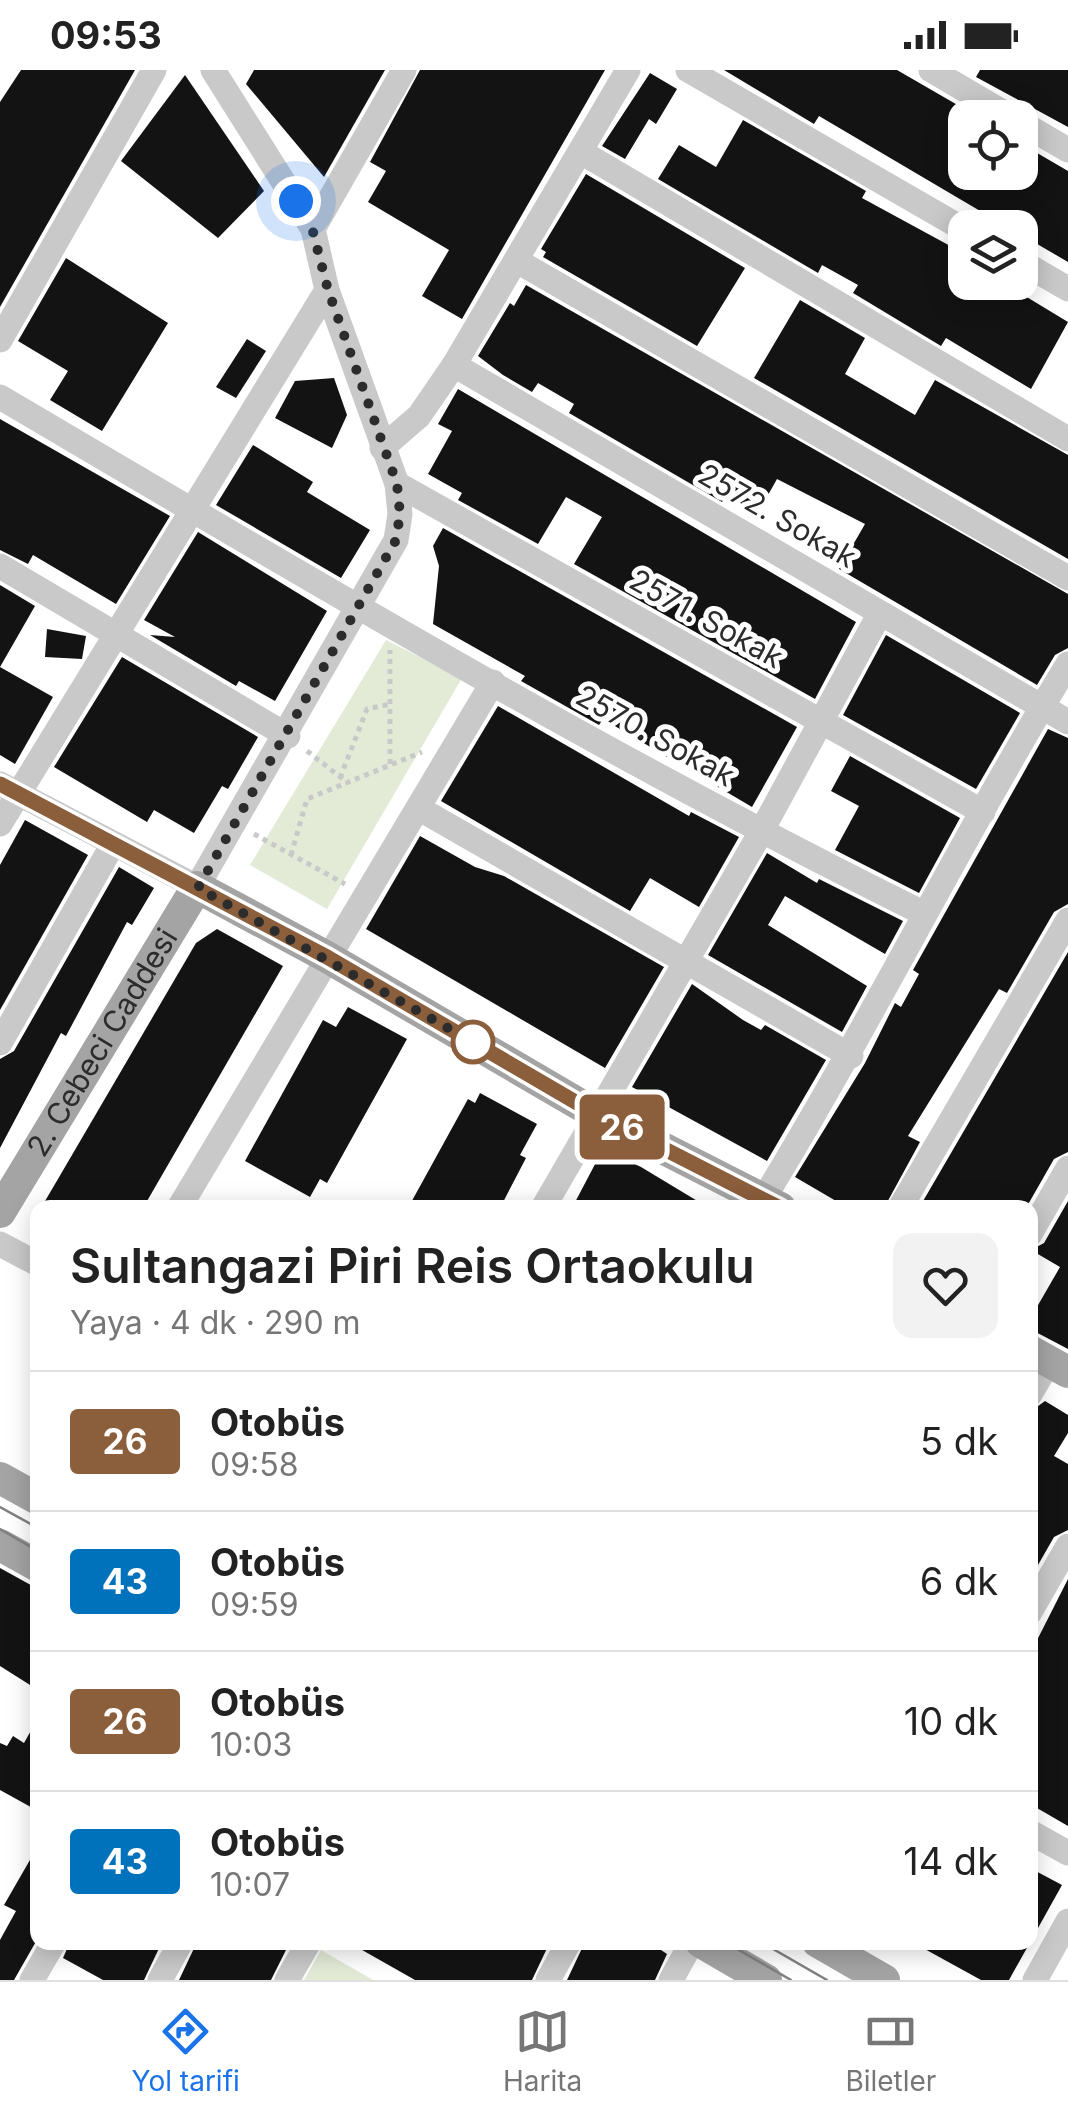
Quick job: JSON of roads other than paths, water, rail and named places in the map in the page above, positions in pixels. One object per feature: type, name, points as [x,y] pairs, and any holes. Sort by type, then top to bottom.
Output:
[{"type":"main road","points":[[198,888],[327,957],[596,1114],[766,1200]]},
{"type":"main road","name":"2. Cebeci Caddesi","points":[[0,1212],[198,888]]},
{"type":"main road","points":[[0,1478],[30,1495]]},
{"type":"main road","points":[[0,1544],[30,1561]]},
{"type":"main road","points":[[714,1950],[766,1980]]},
{"type":"main road","points":[[832,1950],[884,1980]]},
{"type":"street","points":[[0,340],[154,70]]},
{"type":"street","name":"2. Cebeci Caddesi","points":[[198,888],[288,736],[396,540],[400,514],[397,484],[328,290],[312,228],[214,70]]},
{"type":"street","points":[[312,228],[404,70]]},
{"type":"street","points":[[382,448],[420,416],[454,365],[628,70]]},
{"type":"street","points":[[688,70],[948,220]]},
{"type":"street","points":[[931,70],[982,100]]},
{"type":"street","points":[[1038,132],[1068,150]]},
{"type":"street","points":[[580,152],[1068,439]]},
{"type":"street","points":[[517,261],[1068,578]]},
{"type":"street","points":[[1038,272],[1068,289]]},
{"type":"street","points":[[0,824],[9,788],[118,637],[328,290]]},
{"type":"street","name":"2572. Sokak","points":[[454,365],[1068,722]]},
{"type":"street","name":"2570. Sokak","points":[[0,397],[358,607],[760,832],[923,913]]},
{"type":"street","name":"2571. Sokak","points":[[397,484],[982,812]]},
{"type":"street","points":[[0,566],[288,736]]},
{"type":"street","points":[[548,1200],[760,832],[880,614]]},
{"type":"street","points":[[774,1200],[923,913],[1068,664]]},
{"type":"street","points":[[184,1200],[493,682]]},
{"type":"street","points":[[9,788],[198,888]]},
{"type":"street","points":[[418,808],[850,1056]]},
{"type":"street","points":[[0,1043],[114,844]]},
{"type":"street","points":[[905,1200],[1068,920]]},
{"type":"street","points":[[1038,1220],[1068,1168]]},
{"type":"street","points":[[0,1244],[30,1260]]},
{"type":"street","points":[[1038,1598],[1068,1546]]},
{"type":"street","points":[[1038,1837],[1068,1854]]},
{"type":"street","points":[[1035,1980],[1068,1920]]},
{"type":"street","points":[[32,1980],[49,1950]]},
{"type":"street","points":[[160,1980],[177,1950]]},
{"type":"street","points":[[287,1980],[304,1950]]},
{"type":"street","points":[[548,1980],[565,1950]]},
{"type":"street","points":[[671,1980],[688,1950]]},
{"type":"tram line","points":[[0,1507],[30,1524]]},
{"type":"tram line","points":[[0,1529],[30,1546]]},
{"type":"tram line","points":[[739,1950],[791,1980]]},
{"type":"tram line","points":[[775,1950],[827,1980]]}]
